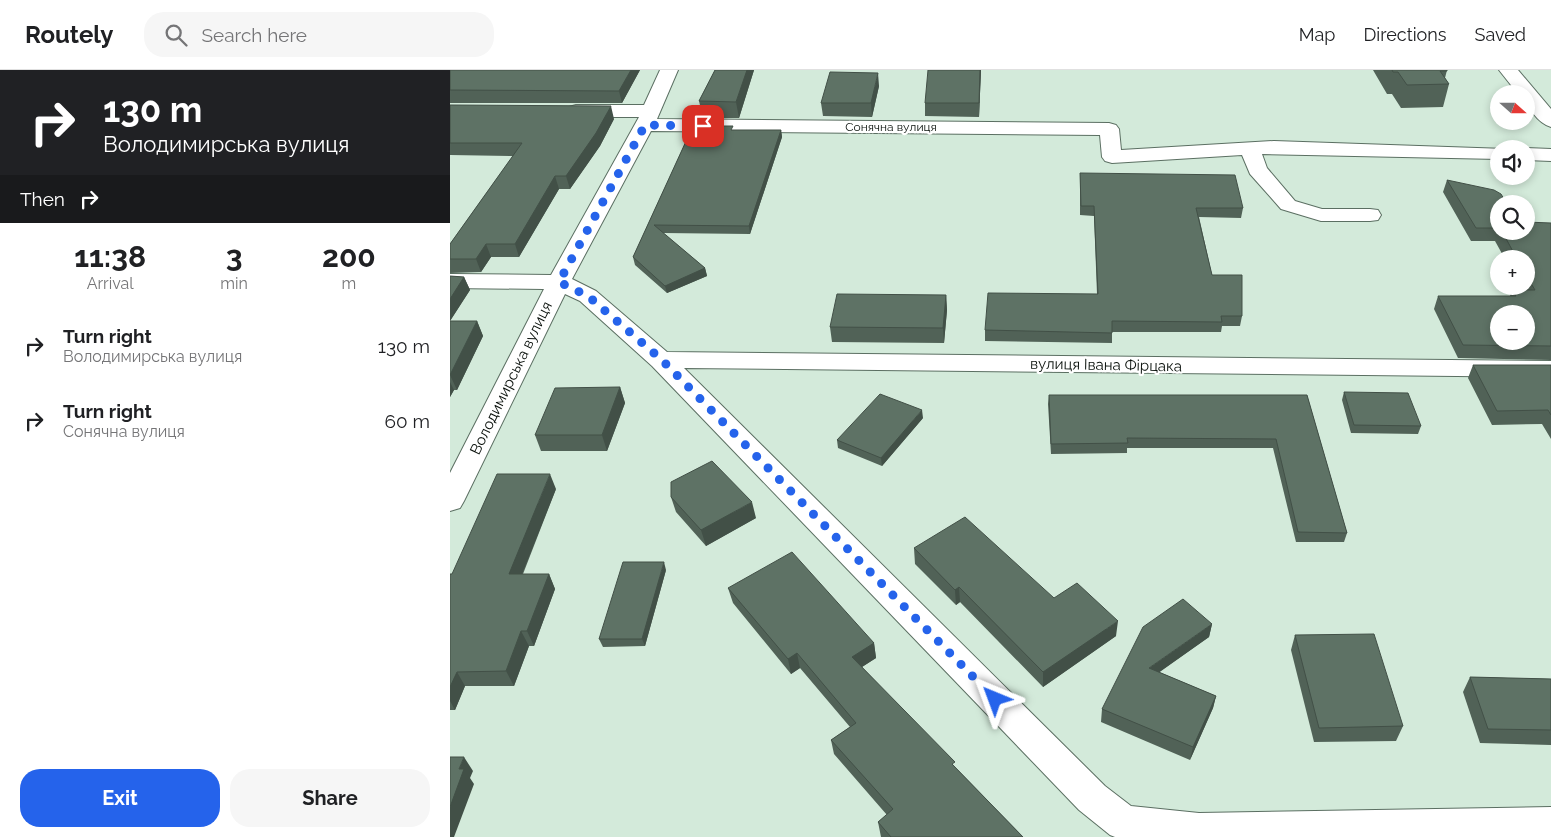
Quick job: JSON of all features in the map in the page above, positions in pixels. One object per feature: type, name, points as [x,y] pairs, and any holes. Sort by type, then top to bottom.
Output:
[{"type":"street","name":"Володимирська вулиця","points":[[450,501],[559,282],[648,118],[669,70]]},
{"type":"street","points":[[1508,70],[1551,121]]},
{"type":"street","name":"Сонячна вулиця","points":[[556,111],[648,118],[1108,129],[1112,157],[1250,149]]},
{"type":"street","points":[[1370,216],[1321,215],[1288,205],[1257,170],[1250,149],[1303,147],[1490,153]]},
{"type":"street","points":[[1535,154],[1551,155]]},
{"type":"street","points":[[450,282],[559,282],[588,296],[662,360],[1092,798],[1123,823],[1199,834],[1368,832],[1551,824]]},
{"type":"street","name":"вулиця Івана Фірцака","points":[[662,360],[1551,369]]},
{"type":"building","points":[[450,70],[631,70],[619,91],[450,90]]},
{"type":"building","points":[[715,70],[747,70],[736,102],[699,101]]},
{"type":"building","points":[[928,70],[980,70],[979,103],[925,103]]},
{"type":"building","points":[[1392,70],[1447,70],[1440,71],[1449,84],[1407,85],[1398,72],[1393,72]]},
{"type":"building","points":[[830,72],[878,73],[871,103],[821,103]]},
{"type":"building","points":[[450,105],[611,106],[596,133],[566,176],[555,176],[515,244],[486,244],[476,259],[450,259],[450,244],[522,143],[450,143]]},
{"type":"building","points":[[693,126],[733,126],[731,130],[781,130],[749,226],[654,225],[705,268],[665,286],[633,257]]},
{"type":"building","points":[[1080,173],[1235,175],[1243,208],[1196,208],[1212,275],[1242,275],[1242,316],[1221,316],[1222,322],[1112,321],[1112,333],[985,330],[988,293],[1098,294],[1094,206],[1081,206]]},
{"type":"building","points":[[1447,180],[1494,190],[1501,194],[1490,195],[1490,228],[1476,228]]},
{"type":"building","points":[[1535,222],[1551,223],[1551,346],[1535,346],[1535,305],[1490,305],[1490,345],[1463,345],[1438,296],[1535,295],[1535,250],[1512,250],[1507,240],[1535,240]]},
{"type":"building","points":[[450,276],[464,277],[450,299]]},
{"type":"building","points":[[837,294],[946,295],[943,328],[830,327]]},
{"type":"building","points":[[450,321],[477,321],[450,375]]},
{"type":"building","points":[[1473,365],[1551,365],[1551,415],[1548,410],[1497,411]]},
{"type":"building","points":[[620,387],[602,435],[535,435],[555,388]]},
{"type":"building","points":[[1344,392],[1408,393],[1421,426],[1354,425]]},
{"type":"building","points":[[880,394],[922,410],[881,458],[837,440]]},
{"type":"building","points":[[1049,395],[1307,395],[1347,533],[1298,532],[1276,439],[1127,438],[1128,443],[1051,444]]},
{"type":"building","points":[[712,461],[752,502],[701,530],[671,497],[671,482]]},
{"type":"building","points":[[497,474],[550,474],[509,574],[549,574],[527,631],[521,631],[506,671],[457,672],[450,687],[450,574],[452,574]]},
{"type":"building","points":[[965,517],[1054,598],[1077,583],[1118,621],[1043,672],[959,587],[955,590],[914,548]]},
{"type":"building","points":[[792,552],[874,643],[852,657],[955,762],[952,764],[1023,837],[891,837],[878,822],[893,809],[831,740],[856,723],[797,653],[788,659],[728,588]]},
{"type":"building","points":[[623,562],[664,562],[642,639],[599,639]]},
{"type":"building","points":[[1183,599],[1212,624],[1149,668],[1216,696],[1193,747],[1102,709],[1143,627]]},
{"type":"building","points":[[1374,634],[1403,726],[1319,728],[1295,635]]},
{"type":"building","points":[[1470,677],[1551,679],[1551,730],[1488,729]]},
{"type":"building","points":[[450,757],[464,757],[459,769],[464,769],[450,807]]},
{"type":"route","points":[[703,126],[645,125],[559,282],[588,296],[662,360],[995,699]]}]
